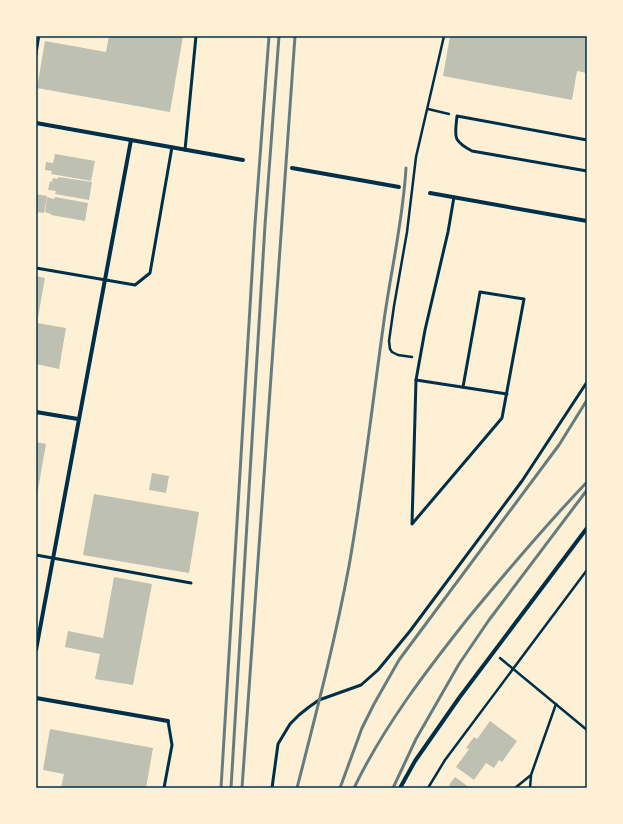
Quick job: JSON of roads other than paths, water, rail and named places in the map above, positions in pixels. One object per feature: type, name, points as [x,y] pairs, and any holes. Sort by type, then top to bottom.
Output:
[{"type":"street","points":[[36,123],[244,160]]},
{"type":"street","points":[[36,650],[131,140]]},
{"type":"street","points":[[292,168],[399,188]]},
{"type":"street","points":[[430,193],[587,221]]},
{"type":"street","points":[[36,412],[78,419]]},
{"type":"street","points":[[400,788],[415,761],[459,698],[587,528]]},
{"type":"street","points":[[36,698],[168,721]]},
{"type":"lane","points":[[185,150],[196,36]]},
{"type":"lane","points":[[587,140],[457,116],[455,135],[458,142],[472,151],[587,171]]},
{"type":"lane","points":[[36,268],[135,285],[150,273],[172,147]]},
{"type":"lane","points":[[454,197],[448,232],[425,330],[416,380],[412,524],[502,418],[524,299],[480,292],[463,387]]},
{"type":"lane","points":[[416,380],[507,394]]},
{"type":"lane","points":[[272,788],[278,744],[290,724],[309,706],[319,700],[361,685],[378,670],[410,631],[522,481],[587,382]]},
{"type":"lane","points":[[36,555],[191,582]]},
{"type":"lane","points":[[164,788],[172,745],[168,721]]},
{"type":"railway","points":[[221,788],[255,224],[269,36]]},
{"type":"railway","points":[[231,788],[265,225],[279,36]]},
{"type":"railway","points":[[242,788],[295,36]]},
{"type":"railway","points":[[297,788],[331,650],[349,566],[402,208],[406,168]]},
{"type":"railway","points":[[340,788],[362,728],[399,660],[559,445],[587,400]]},
{"type":"railway","points":[[354,788],[392,721],[437,658],[512,566],[587,482]]},
{"type":"railway","points":[[393,788],[416,739],[459,664],[489,620],[587,490]]}]
